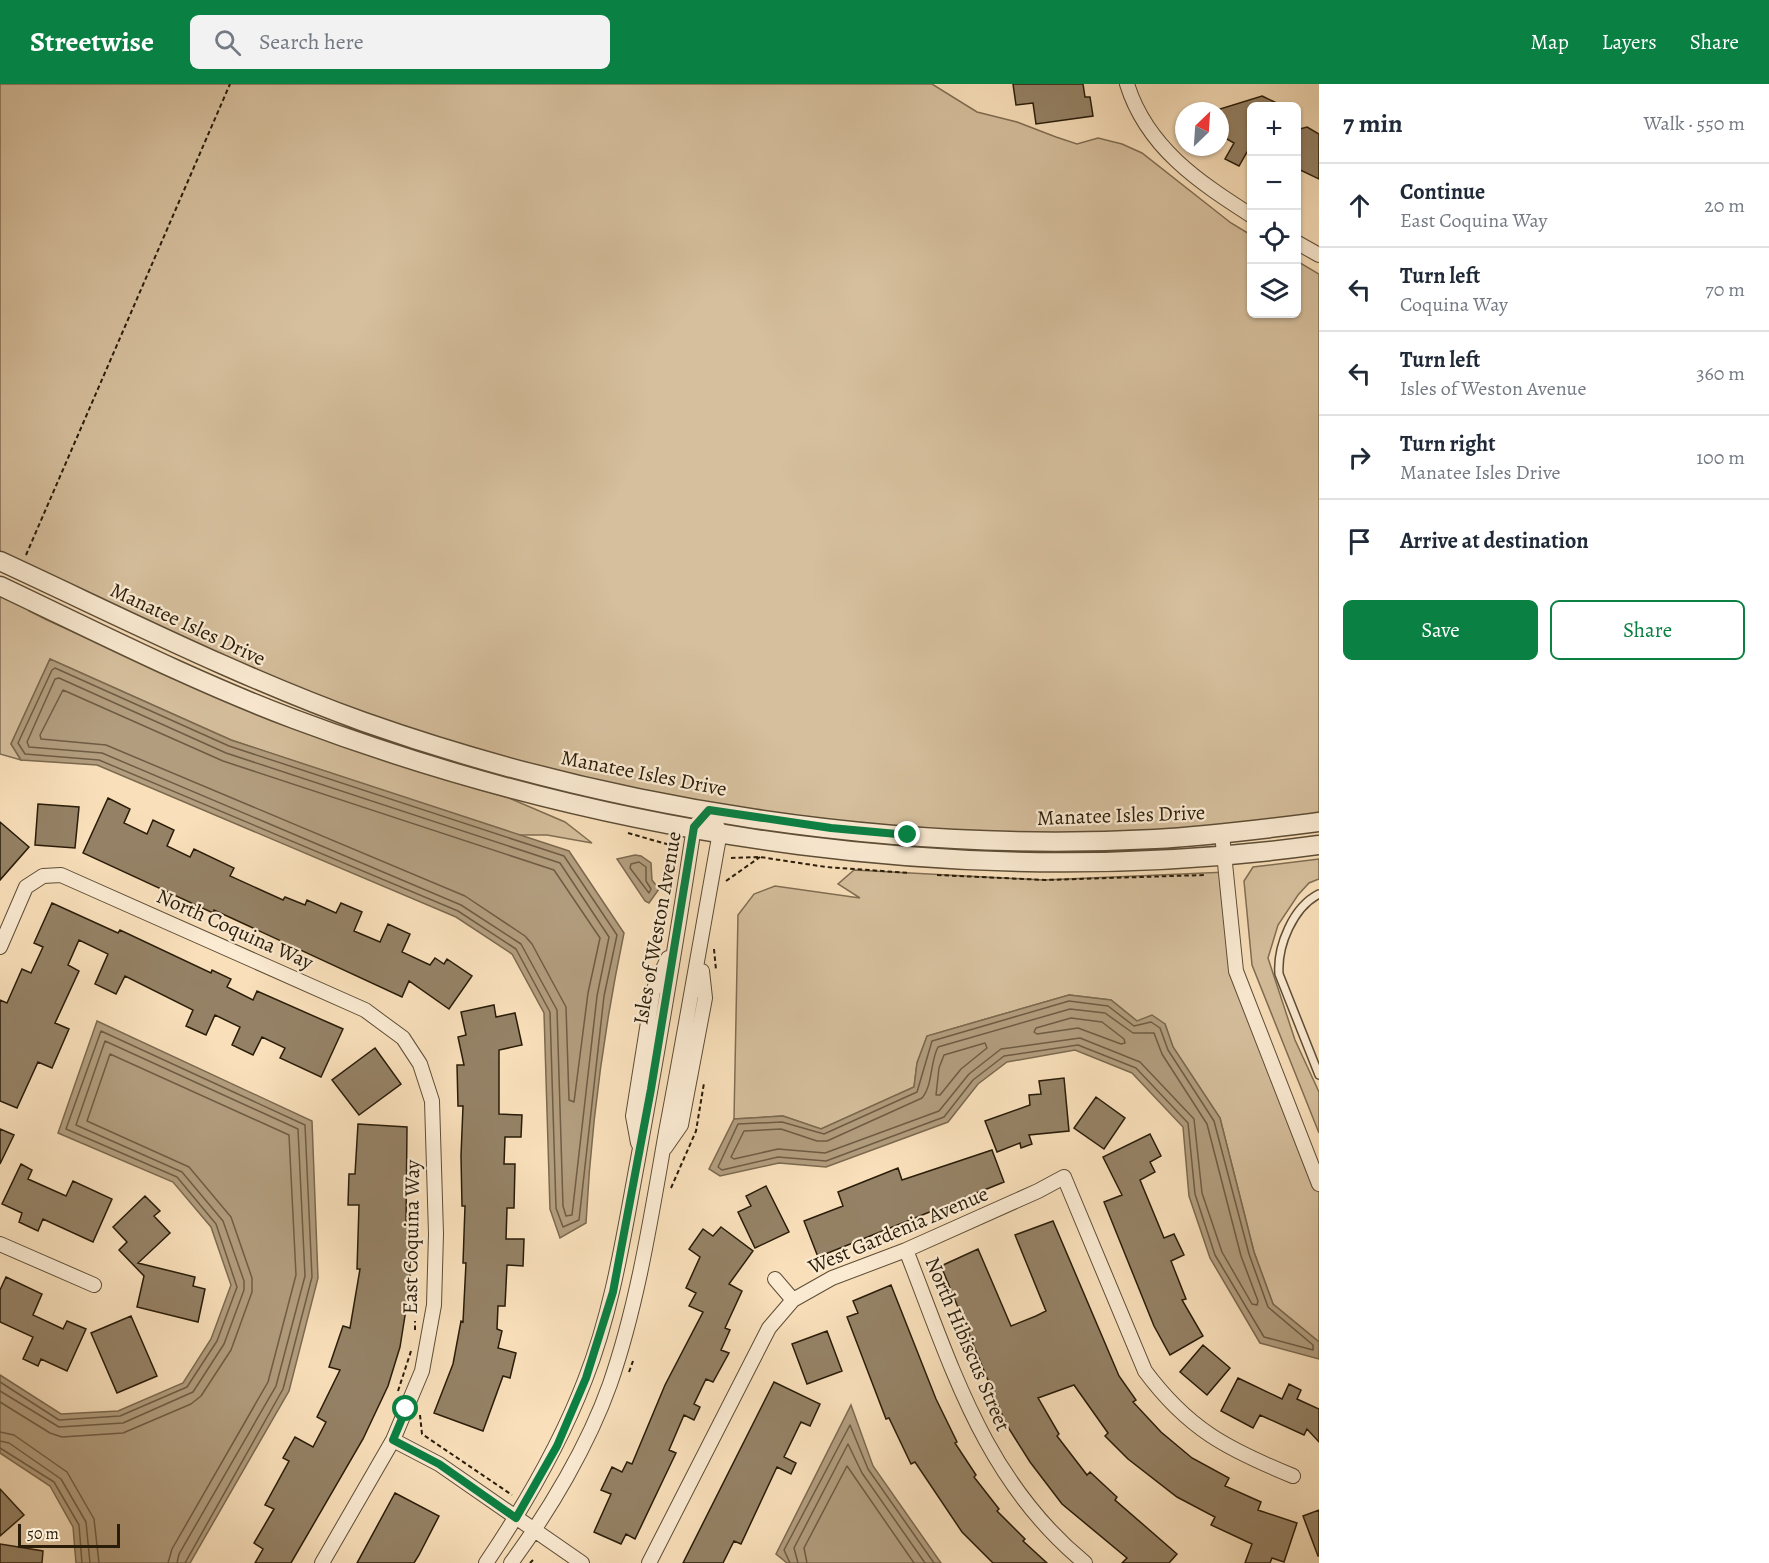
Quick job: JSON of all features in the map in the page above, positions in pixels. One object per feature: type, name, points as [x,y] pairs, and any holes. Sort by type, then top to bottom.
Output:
[{"type":"street","points":[[1127,84],[1144,118],[1166,151],[1187,173],[1247,213]]},
{"type":"street","points":[[1301,245],[1319,255]]},
{"type":"street","name":"Manatee Isles Drive","points":[[0,561],[189,651],[276,688],[366,722],[538,774],[606,791],[709,810],[831,828],[970,839],[1054,841],[1222,834],[1319,822]]},
{"type":"street","name":"Manatee Isles Drive","points":[[0,586],[176,669],[291,718],[376,748],[461,775],[530,793],[694,827],[813,846],[964,858],[1054,861],[1225,855],[1319,845]]},
{"type":"street","name":"Isles of Weston Avenue","points":[[486,1563],[516,1518],[557,1446],[586,1378],[613,1292],[651,1089],[694,827],[709,810],[720,832]]},
{"type":"street","points":[[680,1095],[700,949],[720,832]]},
{"type":"street","points":[[1222,834],[1236,971],[1319,1184]]},
{"type":"street","name":"North Coquina Way","points":[[0,947],[26,887],[43,876],[61,875],[365,1010],[403,1038]]},
{"type":"street","points":[[640,1150],[633,1116],[653,991],[676,942]]},
{"type":"street","points":[[511,1563],[535,1530],[578,1453],[609,1386],[637,1294],[663,1153],[705,998],[700,949]]},
{"type":"street","points":[[667,992],[693,997]]},
{"type":"street","name":"East Coquina Way","points":[[322,1563],[393,1440],[422,1371],[434,1305],[436,1234],[432,1101],[420,1064],[403,1038]]},
{"type":"street","points":[[651,1089],[680,1095]]},
{"type":"street","name":"West Gardenia Avenue","points":[[649,1563],[769,1328],[793,1300],[832,1278],[906,1250],[1038,1191],[1064,1177],[1145,1371],[1159,1391],[1190,1423],[1248,1458],[1293,1476]]},
{"type":"street","points":[[0,1244],[94,1285]]},
{"type":"street","name":"North Hibiscus Street","points":[[906,1250],[979,1430],[1008,1482],[1055,1539],[1084,1563]]},
{"type":"street","points":[[775,1278],[793,1300]]},
{"type":"street","points":[[393,1440],[439,1464],[582,1563]]},
{"type":"lane","points":[[1319,894],[1296,914],[1278,960],[1279,974],[1319,1075]]},
{"type":"path","points":[[19,570],[230,84]]},
{"type":"path","points":[[731,858],[760,856]]},
{"type":"path","points":[[413,1335],[415,1321]]},
{"type":"path","points":[[395,1398],[412,1345]]},
{"type":"path","points":[[415,1413],[421,1415],[422,1434],[512,1495]]},
{"type":"shaded area","points":[[0,84],[932,84],[977,112],[1017,122],[1077,144],[1098,138],[1122,144],[1142,153],[1231,223],[1247,233],[1247,318],[1301,318],[1301,263],[1319,274],[1319,822],[1054,841],[709,810],[366,722],[0,561]]},
{"type":"shaded area","points":[[0,586],[33,602],[29,611],[47,620],[257,714],[447,780],[509,798],[565,822],[592,843],[547,835],[515,835],[231,740],[50,659],[11,744],[21,760],[0,754]]},
{"type":"shaded area","points":[[1319,859],[1319,879],[1309,883],[1298,895],[1278,925],[1268,958],[1295,1040],[1319,1092],[1319,1133],[1252,965],[1244,881],[1253,867]]},
{"type":"shaded area","points":[[854,870],[1044,880],[1227,872],[1236,971],[1319,1184],[1319,1342],[1273,1304],[1254,1252],[1220,1118],[1173,1047],[1165,1024],[1137,1021],[1111,1000],[1069,995],[927,1036],[917,1063],[914,1087],[821,1129],[783,1116],[734,1119],[738,915],[754,894],[775,886],[860,898],[838,884]]},
{"type":"water","points":[[50,659],[231,740],[569,851],[624,933],[599,1077],[586,1223],[560,1238],[550,1209],[544,1013],[512,954],[456,917],[97,765],[21,760],[11,744]]},
{"type":"water","points":[[635,855],[651,863],[652,880],[659,889],[649,903],[645,901],[617,859]]},
{"type":"water","points":[[1069,995],[1111,1000],[1137,1021],[1152,1015],[1165,1024],[1173,1047],[1220,1118],[1254,1252],[1273,1304],[1319,1342],[1319,1359],[1260,1343],[1210,1258],[1189,1196],[1183,1127],[1132,1073],[1075,1050],[1007,1062],[978,1084],[948,1122],[826,1167],[779,1163],[720,1176],[709,1169],[734,1119],[783,1116],[821,1129],[914,1087],[917,1063],[927,1036]]},
{"type":"water","points":[[97,1021],[312,1121],[318,1278],[289,1391],[190,1563],[76,1563],[73,1527],[50,1486],[0,1453],[0,1375],[61,1414],[118,1411],[183,1383],[211,1339],[231,1285],[211,1227],[173,1182],[58,1133]]},
{"type":"water","points":[[851,1405],[873,1466],[941,1563],[787,1563],[776,1554]]},
{"type":"building","points":[[1013,84],[1083,84],[1085,97],[1090,97],[1093,116],[1036,124],[1033,103],[1016,105]]},
{"type":"building","points":[[1262,96],[1275,102],[1247,102],[1247,152],[1239,166],[1225,159],[1229,156],[1234,143],[1229,140],[1229,106]]},
{"type":"building","points":[[1307,127],[1319,134],[1319,179],[1301,170],[1301,129]]},
{"type":"building","points":[[108,798],[130,809],[124,823],[147,834],[153,820],[174,830],[167,846],[190,857],[194,849],[234,868],[230,876],[283,900],[285,897],[305,905],[307,900],[336,913],[341,903],[362,912],[354,931],[380,942],[388,924],[410,934],[402,952],[430,965],[435,958],[444,964],[447,959],[472,976],[449,1009],[409,981],[402,997],[214,910],[213,913],[83,853]]},
{"type":"building","points":[[38,804],[79,807],[75,848],[35,845]]},
{"type":"building","points":[[0,822],[29,847],[0,880]]},
{"type":"building","points":[[52,903],[118,933],[120,930],[211,973],[212,970],[231,979],[227,987],[253,1000],[257,991],[343,1029],[321,1077],[280,1058],[285,1048],[262,1037],[253,1055],[232,1045],[240,1027],[215,1015],[206,1035],[186,1026],[193,1010],[125,976],[116,994],[95,984],[108,954],[79,940],[68,965],[79,971],[55,1023],[69,1029],[52,1068],[38,1062],[17,1108],[0,1101],[0,1000],[7,1003],[22,969],[31,973],[43,947],[34,943]]},
{"type":"building","points":[[494,1005],[496,1017],[515,1013],[522,1045],[499,1050],[499,1114],[522,1115],[521,1137],[505,1137],[504,1164],[515,1164],[514,1208],[507,1208],[506,1239],[524,1239],[523,1266],[507,1265],[505,1306],[498,1306],[497,1329],[502,1331],[498,1348],[516,1353],[510,1378],[503,1376],[483,1431],[434,1413],[453,1364],[461,1321],[463,1322],[466,1263],[463,1263],[465,1206],[462,1206],[461,1156],[463,1106],[458,1106],[457,1065],[464,1065],[458,1037],[466,1035],[461,1012]]},
{"type":"building","points":[[375,1048],[401,1084],[359,1115],[332,1080]]},
{"type":"building","points":[[1064,1078],[1069,1131],[1029,1135],[1032,1144],[1021,1148],[1020,1143],[997,1152],[985,1121],[1030,1105],[1029,1095],[1041,1094],[1039,1081]]},
{"type":"building","points":[[1096,1097],[1125,1118],[1104,1149],[1074,1128]]},
{"type":"building","points":[[358,1124],[407,1127],[406,1226],[410,1226],[410,1284],[400,1347],[388,1386],[363,1439],[291,1563],[255,1563],[263,1549],[254,1543],[274,1509],[265,1505],[289,1461],[283,1458],[295,1437],[313,1447],[326,1422],[317,1417],[340,1370],[329,1367],[343,1326],[350,1328],[360,1269],[357,1269],[359,1205],[348,1205],[349,1174],[355,1174]]},
{"type":"building","points":[[0,1129],[14,1135],[0,1164]]},
{"type":"building","points":[[1150,1134],[1161,1156],[1150,1162],[1155,1172],[1140,1180],[1164,1238],[1174,1234],[1184,1255],[1171,1261],[1186,1299],[1182,1300],[1203,1336],[1170,1355],[1154,1326],[1104,1202],[1122,1195],[1103,1157]]},
{"type":"building","points":[[992,1150],[1004,1182],[818,1257],[804,1221],[843,1206],[838,1192],[898,1168],[902,1180]]},
{"type":"building","points":[[21,1164],[32,1170],[28,1179],[66,1196],[73,1181],[112,1199],[93,1242],[43,1219],[38,1231],[19,1222],[22,1213],[2,1204]]},
{"type":"building","points":[[766,1186],[789,1232],[755,1248],[738,1212],[751,1206],[746,1196]]},
{"type":"building","points":[[145,1196],[160,1211],[154,1216],[170,1233],[138,1263],[195,1277],[193,1286],[205,1289],[198,1322],[137,1307],[144,1276],[119,1250],[127,1242],[113,1227]]},
{"type":"building","points":[[1053,1221],[1119,1376],[1136,1400],[1133,1402],[1161,1432],[1192,1458],[1229,1478],[1225,1486],[1261,1502],[1258,1510],[1297,1523],[1284,1562],[1272,1558],[1270,1563],[1245,1563],[1252,1544],[1211,1525],[1215,1517],[1177,1497],[1128,1459],[1105,1436],[1108,1433],[1074,1385],[1038,1398],[1059,1434],[1057,1436],[1087,1475],[1090,1472],[1117,1497],[1115,1500],[1177,1554],[1169,1563],[1122,1563],[1127,1558],[1062,1504],[1030,1462],[1006,1424],[941,1266],[978,1249],[1011,1326],[1036,1316],[1046,1311],[1015,1235]]},
{"type":"building","points":[[721,1227],[753,1251],[729,1284],[742,1291],[725,1328],[730,1330],[721,1350],[729,1353],[713,1382],[706,1379],[694,1404],[700,1407],[694,1420],[684,1415],[669,1450],[676,1453],[635,1539],[626,1534],[621,1544],[594,1532],[611,1494],[601,1490],[612,1467],[622,1472],[627,1462],[632,1464],[665,1385],[703,1312],[689,1306],[696,1293],[686,1288],[700,1257],[689,1249],[703,1229],[713,1236]]},
{"type":"building","points":[[6,1277],[42,1294],[33,1315],[63,1329],[67,1321],[86,1329],[67,1371],[41,1359],[38,1366],[23,1359],[33,1337],[0,1322],[0,1290]]},
{"type":"building","points":[[891,1285],[936,1399],[957,1442],[955,1443],[976,1475],[974,1477],[999,1509],[997,1511],[1025,1539],[1023,1541],[1047,1563],[993,1563],[962,1532],[915,1462],[911,1464],[889,1418],[886,1419],[847,1317],[858,1313],[853,1301]]},
{"type":"building","points":[[131,1316],[157,1376],[117,1393],[91,1333]]},
{"type":"building","points":[[827,1331],[842,1371],[807,1384],[792,1344]]},
{"type":"building","points":[[1203,1345],[1230,1368],[1207,1395],[1180,1372]]},
{"type":"building","points":[[1238,1378],[1282,1399],[1289,1384],[1301,1390],[1297,1399],[1319,1409],[1319,1442],[1307,1429],[1304,1435],[1260,1415],[1253,1428],[1221,1411]]},
{"type":"building","points":[[774,1382],[820,1404],[810,1426],[801,1422],[784,1457],[796,1463],[791,1474],[777,1467],[741,1544],[734,1541],[723,1563],[683,1563]]},
{"type":"building","points":[[0,1489],[24,1515],[0,1536]]},
{"type":"building","points":[[395,1493],[439,1516],[419,1555],[414,1563],[357,1563]]},
{"type":"building","points":[[1319,1510],[1319,1556],[1318,1556],[1303,1516]]},
{"type":"building","points":[[0,1544],[43,1551],[42,1563],[0,1563]]},
{"type":"route","points":[[406,1409],[393,1440],[439,1464],[516,1518],[557,1446],[586,1378],[613,1292],[651,1089],[694,827],[709,810],[831,828],[908,835]]}]
